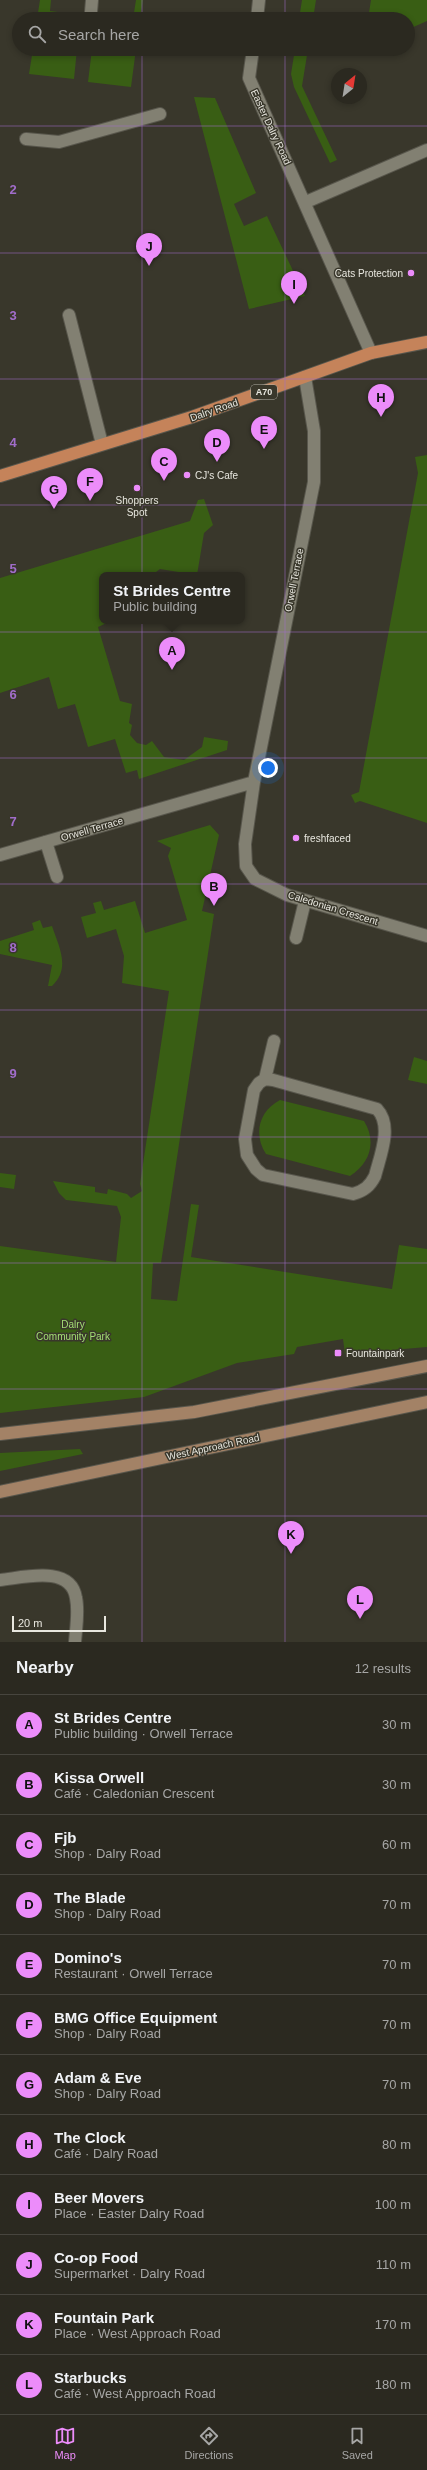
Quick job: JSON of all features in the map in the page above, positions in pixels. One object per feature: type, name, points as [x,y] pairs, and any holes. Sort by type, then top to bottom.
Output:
[{"type":"main road","name":"Dalry Road","points":[[0,476],[192,417],[371,353],[427,342]]},
{"type":"street","points":[[258,12],[259,0]]},
{"type":"street","name":"Easter Dalry Road","points":[[252,56],[249,78],[306,202],[371,353]]},
{"type":"street","points":[[26,139],[60,142],[160,114]]},
{"type":"street","points":[[306,202],[427,150]]},
{"type":"street","points":[[69,315],[102,444]]},
{"type":"street","name":"Orwell Terrace","points":[[246,866],[245,844],[254,782],[314,482],[314,431],[305,377]]},
{"type":"street","name":"Orwell Terrace","points":[[0,855],[254,782]]},
{"type":"street","points":[[46,842],[57,877]]},
{"type":"street","name":"Caledonian Crescent","points":[[246,866],[255,879],[287,895],[427,936]]},
{"type":"street","points":[[296,938],[305,901]]},
{"type":"street","points":[[265,1079],[274,1041]]},
{"type":"street","points":[[265,1079],[303,1087],[377,1109],[383,1114],[386,1128],[376,1176],[372,1184],[360,1192],[353,1194],[263,1176],[256,1169],[247,1155],[245,1139],[254,1090],[259,1082],[265,1079]]},
{"type":"street","points":[[0,1434],[194,1412],[427,1366]]},
{"type":"street","name":"West Approach Road","points":[[0,1492],[427,1402]]},
{"type":"street","points":[[0,1580],[41,1575],[59,1577],[71,1587],[76,1597],[75,1642]]},
{"type":"green space","points":[[40,0],[51,0],[50,11],[58,12],[38,12]]},
{"type":"green space","points":[[136,0],[143,0],[141,12],[134,12]]},
{"type":"green space","points":[[302,0],[316,0],[314,12],[300,12]]},
{"type":"green space","points":[[371,0],[427,0],[427,21],[415,26],[415,12],[369,12]]},
{"type":"green space","points":[[32,56],[76,56],[74,79],[29,74]]},
{"type":"green space","points":[[91,56],[135,56],[131,87],[88,82]]},
{"type":"green space","points":[[294,56],[307,56],[302,86],[337,160],[330,163],[294,87],[291,74]]},
{"type":"green space","points":[[194,97],[215,98],[256,193],[234,204],[244,226],[267,216],[305,296],[249,309]]},
{"type":"green space","points":[[427,455],[427,823],[360,801],[355,803],[351,795],[359,792],[418,473],[415,457]]},
{"type":"green space","points":[[204,499],[213,525],[204,533],[198,572],[178,572],[160,569],[156,572],[99,572],[99,624],[104,624],[98,627],[120,701],[132,704],[129,723],[132,725],[130,735],[137,743],[146,745],[152,741],[164,757],[184,760],[202,747],[204,737],[228,741],[227,750],[139,779],[137,770],[126,773],[115,739],[88,747],[75,704],[58,709],[49,677],[0,693],[0,578],[190,521],[198,500]]},
{"type":"green space","name":"Dalry Community Park","points":[[210,825],[219,835],[202,911],[214,914],[161,1263],[153,1263],[151,1299],[177,1301],[191,1204],[199,1205],[191,1257],[392,1289],[399,1245],[427,1249],[427,1347],[345,1354],[343,1339],[297,1347],[294,1354],[237,1363],[144,1397],[0,1413],[0,1246],[116,1262],[121,1217],[117,1206],[66,1200],[59,1193],[53,1181],[95,1187],[95,1192],[107,1194],[108,1189],[127,1194],[131,1198],[142,1191],[140,1184],[169,991],[122,983],[124,956],[116,929],[87,938],[81,917],[96,913],[93,903],[101,901],[104,910],[135,901],[145,933],[187,920],[168,856],[171,848],[157,841]]},
{"type":"green space","points":[[40,920],[43,928],[52,926],[62,957],[61,972],[58,979],[52,986],[48,986],[52,965],[0,954],[0,941],[34,930],[32,923]]},
{"type":"green space","points":[[414,1057],[427,1061],[427,1084],[408,1080]]},
{"type":"green space","points":[[280,1100],[364,1121],[368,1129],[371,1144],[367,1158],[357,1171],[350,1176],[266,1154],[260,1139],[260,1124],[267,1110]]},
{"type":"green space","points":[[0,1173],[16,1175],[14,1189],[0,1187]]},
{"type":"green space","points":[[80,1449],[83,1454],[0,1471],[0,1453]]},
{"type":"place","name":"Co-op Food","points":[[149,266]]},
{"type":"place","name":"Cats Protection","points":[[411,273]]},
{"type":"place","name":"Beer Movers","points":[[294,304]]},
{"type":"place","name":"The Clock","points":[[381,417]]},
{"type":"place","name":"Domino's","points":[[264,449]]},
{"type":"place","name":"The Blade","points":[[217,462]]},
{"type":"place","name":"CJ's Cafe","points":[[187,475]]},
{"type":"place","name":"Fjb","points":[[164,481]]},
{"type":"place","name":"Shoppers Spot","points":[[137,488]]},
{"type":"place","name":"BMG Office Equipment","points":[[90,501]]},
{"type":"place","name":"Adam & Eve","points":[[54,509]]},
{"type":"place","name":"St Brides Centre","points":[[172,670]]},
{"type":"place","name":"freshfaced","points":[[296,838]]},
{"type":"place","name":"Kissa Orwell","points":[[214,906]]},
{"type":"place","name":"Fountainpark","points":[[338,1353]]},
{"type":"place","name":"Fountain Park","points":[[291,1554]]},
{"type":"place","name":"Starbucks","points":[[360,1619]]}]
